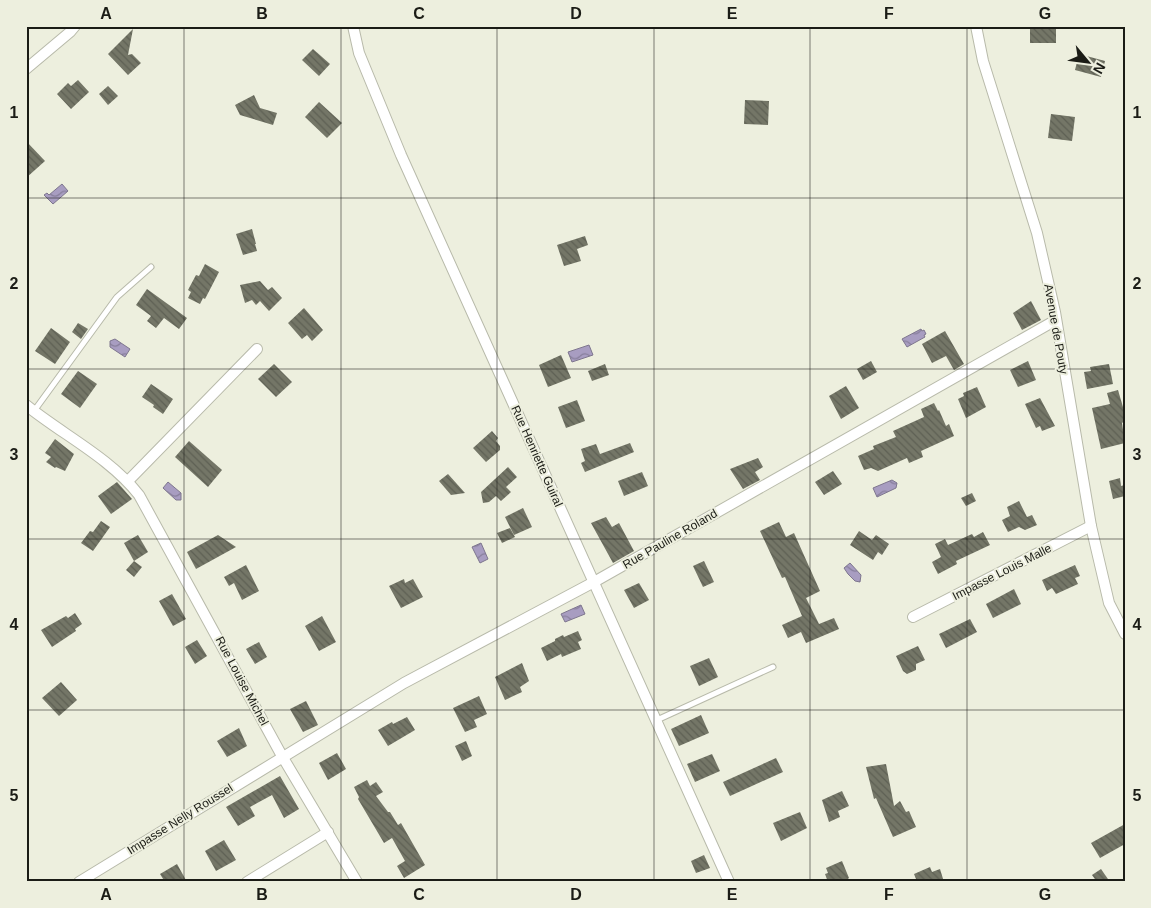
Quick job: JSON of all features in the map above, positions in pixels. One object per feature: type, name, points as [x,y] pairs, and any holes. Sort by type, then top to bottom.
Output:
[{"type":"street","points":[[26,69],[75,26]]},
{"type":"street","name":"Rue Henriette Guiral","points":[[353,26],[359,53],[401,155],[729,882]]},
{"type":"street","name":"Avenue de Pouty","points":[[976,26],[983,61],[1037,233],[1056,320],[1091,526],[1110,603],[1125,634]]},
{"type":"street","name":"Rue Pauline Roland","points":[[282,756],[404,683],[594,582],[1056,320]]},
{"type":"street","points":[[128,481],[257,349]]},
{"type":"street","name":"Rue Louise Michel","points":[[30,408],[108,464],[128,481],[139,495],[282,756],[356,882]]},
{"type":"street","name":"Impasse Louis Malle","points":[[913,617],[1091,526]]},
{"type":"street","name":"Impasse Nelly Roussel","points":[[79,882],[282,756]]},
{"type":"street","points":[[247,882],[328,832]]},
{"type":"lane","points":[[30,408],[117,298],[151,267]]},
{"type":"lane","points":[[657,720],[773,667]]},
{"type":"water","points":[[62,184],[68,191],[53,204],[44,195],[47,193],[49,195]]},
{"type":"water","points":[[921,329],[926,334],[924,335],[925,337],[907,347],[902,339]]},
{"type":"water","points":[[115,339],[130,349],[125,357],[110,347],[110,341]]},
{"type":"water","points":[[589,345],[593,355],[572,362],[568,352]]},
{"type":"water","points":[[892,480],[897,483],[896,488],[877,497],[873,488]]},
{"type":"water","points":[[168,482],[181,493],[181,500],[176,500],[163,488]]},
{"type":"water","points":[[481,543],[488,559],[480,563],[472,547]]},
{"type":"water","points":[[850,563],[861,575],[860,582],[855,581],[844,568]]},
{"type":"water","points":[[581,605],[585,614],[565,622],[561,614]]},
{"type":"building","points":[[1030,26],[1056,26],[1056,43],[1030,43]]},
{"type":"building","points":[[133,29],[128,55],[132,54],[141,63],[128,75],[108,54]]},
{"type":"building","points":[[313,49],[330,64],[319,76],[302,60]]},
{"type":"building","points":[[1079,54],[1105,61],[1101,77],[1075,70]]},
{"type":"building","points":[[78,80],[89,92],[71,109],[57,94],[68,83],[71,86]]},
{"type":"building","points":[[108,86],[118,96],[108,105],[99,94]]},
{"type":"building","points":[[254,95],[260,108],[277,113],[273,125],[240,115],[235,105]]},
{"type":"building","points":[[745,100],[769,101],[768,125],[744,124]]},
{"type":"building","points":[[319,102],[342,123],[327,138],[305,117]]},
{"type":"building","points":[[1051,114],[1075,117],[1072,141],[1048,138]]},
{"type":"building","points":[[26,141],[45,161],[26,178]]},
{"type":"building","points":[[252,229],[257,251],[243,255],[236,234]]},
{"type":"building","points":[[585,236],[588,245],[577,249],[581,261],[564,266],[557,245]]},
{"type":"building","points":[[205,264],[219,272],[205,299],[203,298],[200,304],[188,298],[191,292],[188,290],[196,275],[199,276]]},
{"type":"building","points":[[260,281],[268,290],[272,287],[282,298],[269,311],[260,301],[256,305],[252,300],[245,303],[240,285]]},
{"type":"building","points":[[147,289],[187,318],[179,329],[164,318],[156,328],[147,321],[151,316],[136,305]]},
{"type":"building","points":[[1031,301],[1041,320],[1022,330],[1013,313]]},
{"type":"building","points":[[304,308],[323,330],[312,341],[307,335],[302,339],[288,323]]},
{"type":"building","points":[[78,323],[88,329],[81,339],[72,332]]},
{"type":"building","points":[[51,328],[70,342],[55,364],[35,351]]},
{"type":"building","points":[[945,331],[964,364],[954,370],[946,356],[932,363],[922,344]]},
{"type":"building","points":[[561,355],[571,378],[548,387],[539,365]]},
{"type":"building","points":[[871,361],[877,372],[863,380],[857,369]]},
{"type":"building","points":[[1028,361],[1036,380],[1018,387],[1010,370]]},
{"type":"building","points":[[274,364],[292,382],[276,397],[258,379]]},
{"type":"building","points":[[605,364],[609,375],[592,381],[588,371]]},
{"type":"building","points":[[1109,364],[1113,384],[1087,389],[1084,372],[1091,371],[1090,367]]},
{"type":"building","points":[[78,371],[97,384],[80,408],[61,394]]},
{"type":"building","points":[[151,384],[173,399],[163,414],[142,397]]},
{"type":"building","points":[[846,386],[859,408],[841,419],[829,396]]},
{"type":"building","points":[[977,387],[986,407],[966,418],[958,399],[964,396],[963,393]]},
{"type":"building","points":[[1118,390],[1125,414],[1125,421],[1122,423],[1125,443],[1101,449],[1092,408],[1110,404],[1107,393]]},
{"type":"building","points":[[1040,398],[1055,426],[1042,431],[1040,426],[1036,428],[1025,404]]},
{"type":"building","points":[[577,400],[585,421],[566,428],[558,407]]},
{"type":"building","points":[[934,403],[946,426],[949,424],[954,436],[921,451],[923,457],[909,463],[907,458],[878,471],[871,468],[864,470],[858,456],[874,449],[873,446],[896,437],[893,431],[924,417],[921,409]]},
{"type":"building","points":[[492,431],[498,438],[496,441],[500,446],[500,450],[486,462],[473,448]]},
{"type":"building","points":[[55,439],[74,454],[65,471],[55,468],[46,462],[51,457],[45,453]]},
{"type":"building","points":[[189,441],[222,470],[208,487],[175,457]]},
{"type":"building","points":[[630,443],[634,452],[585,472],[581,463],[585,461],[581,449],[596,444],[600,454]]},
{"type":"building","points":[[758,458],[763,467],[755,472],[760,480],[743,489],[730,469]]},
{"type":"building","points":[[508,467],[517,477],[506,487],[511,492],[501,501],[496,496],[489,502],[483,503],[481,492]]},
{"type":"building","points":[[833,471],[842,484],[824,495],[815,482]]},
{"type":"building","points":[[642,472],[648,486],[624,496],[618,481]]},
{"type":"building","points":[[448,474],[465,493],[451,495],[439,481]]},
{"type":"building","points":[[1120,478],[1121,486],[1125,485],[1125,496],[1113,499],[1109,481]]},
{"type":"building","points":[[117,482],[132,499],[111,514],[98,496]]},
{"type":"building","points":[[972,493],[976,501],[966,506],[961,498]]},
{"type":"building","points":[[1019,501],[1027,517],[1032,515],[1037,525],[1025,530],[1019,527],[1008,532],[1002,520],[1010,516],[1007,507]]},
{"type":"building","points":[[523,508],[532,527],[514,535],[505,517]]},
{"type":"building","points":[[606,517],[612,527],[619,523],[634,551],[613,563],[591,523]]},
{"type":"building","points":[[101,521],[110,527],[93,551],[81,543]]},
{"type":"building","points":[[779,522],[786,537],[794,533],[820,591],[806,598],[819,624],[834,618],[839,629],[806,643],[801,632],[788,638],[782,625],[802,616],[785,577],[782,578],[760,531]]},
{"type":"building","points":[[510,528],[515,537],[502,543],[497,533]]},
{"type":"building","points":[[859,531],[872,540],[876,535],[889,544],[882,555],[878,552],[873,560],[850,545]]},
{"type":"building","points":[[983,532],[990,545],[956,561],[957,564],[938,574],[932,562],[941,557],[935,544],[945,539],[948,545],[972,534],[974,537]]},
{"type":"building","points":[[138,535],[148,552],[134,561],[124,543]]},
{"type":"building","points":[[218,535],[236,547],[196,569],[187,552]]},
{"type":"building","points":[[134,561],[142,567],[134,577],[126,570]]},
{"type":"building","points":[[704,561],[714,582],[703,587],[693,566]]},
{"type":"building","points":[[246,565],[259,591],[242,600],[234,583],[229,586],[224,577]]},
{"type":"building","points":[[1075,565],[1080,576],[1075,578],[1078,584],[1056,594],[1052,588],[1047,591],[1042,580]]},
{"type":"building","points":[[404,579],[405,583],[413,579],[423,597],[401,608],[389,586]]},
{"type":"building","points":[[639,583],[649,600],[634,608],[624,590]]},
{"type":"building","points":[[1014,589],[1021,604],[993,618],[986,604]]},
{"type":"building","points":[[172,594],[186,619],[173,626],[159,601]]},
{"type":"building","points":[[75,613],[82,624],[75,629],[76,631],[52,647],[41,630]]},
{"type":"building","points":[[322,616],[336,642],[319,651],[305,626]]},
{"type":"building","points":[[970,619],[977,632],[946,648],[939,634]]},
{"type":"building","points":[[578,631],[582,640],[578,642],[581,649],[562,657],[561,654],[547,661],[541,648],[563,635],[564,637]]},
{"type":"building","points":[[197,640],[207,656],[195,664],[185,647]]},
{"type":"building","points":[[259,642],[267,657],[255,664],[246,649]]},
{"type":"building","points":[[918,646],[925,660],[916,664],[916,670],[907,674],[903,671],[896,656]]},
{"type":"building","points":[[709,658],[718,677],[699,686],[690,666]]},
{"type":"building","points":[[522,663],[529,681],[520,687],[522,692],[505,700],[495,677]]},
{"type":"building","points":[[61,682],[77,700],[59,716],[42,698]]},
{"type":"building","points":[[479,696],[487,714],[474,720],[477,727],[465,732],[453,708]]},
{"type":"building","points":[[306,701],[318,725],[303,732],[290,709]]},
{"type":"building","points":[[701,715],[709,733],[679,746],[671,729]]},
{"type":"building","points":[[407,717],[415,730],[388,746],[378,730],[392,722],[393,724]]},
{"type":"building","points":[[239,728],[247,746],[227,757],[217,741]]},
{"type":"building","points":[[466,741],[472,756],[462,761],[455,746]]},
{"type":"building","points":[[337,753],[346,769],[328,780],[319,763]]},
{"type":"building","points":[[712,754],[720,771],[695,782],[687,764]]},
{"type":"building","points":[[776,758],[783,772],[730,796],[723,782]]},
{"type":"building","points":[[886,764],[894,806],[900,801],[906,812],[909,811],[916,827],[893,837],[876,798],[874,799],[866,767]]},
{"type":"building","points":[[280,776],[299,809],[284,818],[272,795],[250,807],[255,816],[238,826],[226,807]]},
{"type":"building","points":[[367,780],[370,786],[376,782],[383,792],[376,796],[398,825],[401,823],[425,865],[404,878],[397,866],[405,861],[392,838],[384,843],[358,799],[359,797],[354,787]]},
{"type":"building","points":[[842,791],[849,806],[838,811],[840,817],[829,822],[822,800]]},
{"type":"building","points":[[800,812],[807,828],[781,841],[773,823]]},
{"type":"building","points":[[1125,824],[1125,844],[1100,858],[1091,843]]},
{"type":"building","points":[[224,840],[236,860],[216,871],[205,851]]},
{"type":"building","points":[[704,855],[710,868],[696,873],[691,861]]},
{"type":"building","points":[[842,861],[849,878],[844,882],[828,882],[825,874],[828,873],[826,868]]},
{"type":"building","points":[[177,864],[187,882],[165,882],[160,874]]},
{"type":"building","points":[[930,867],[932,872],[940,869],[944,882],[910,882],[916,879],[914,874]]},
{"type":"building","points":[[1101,869],[1110,882],[1097,882],[1092,875]]}]
